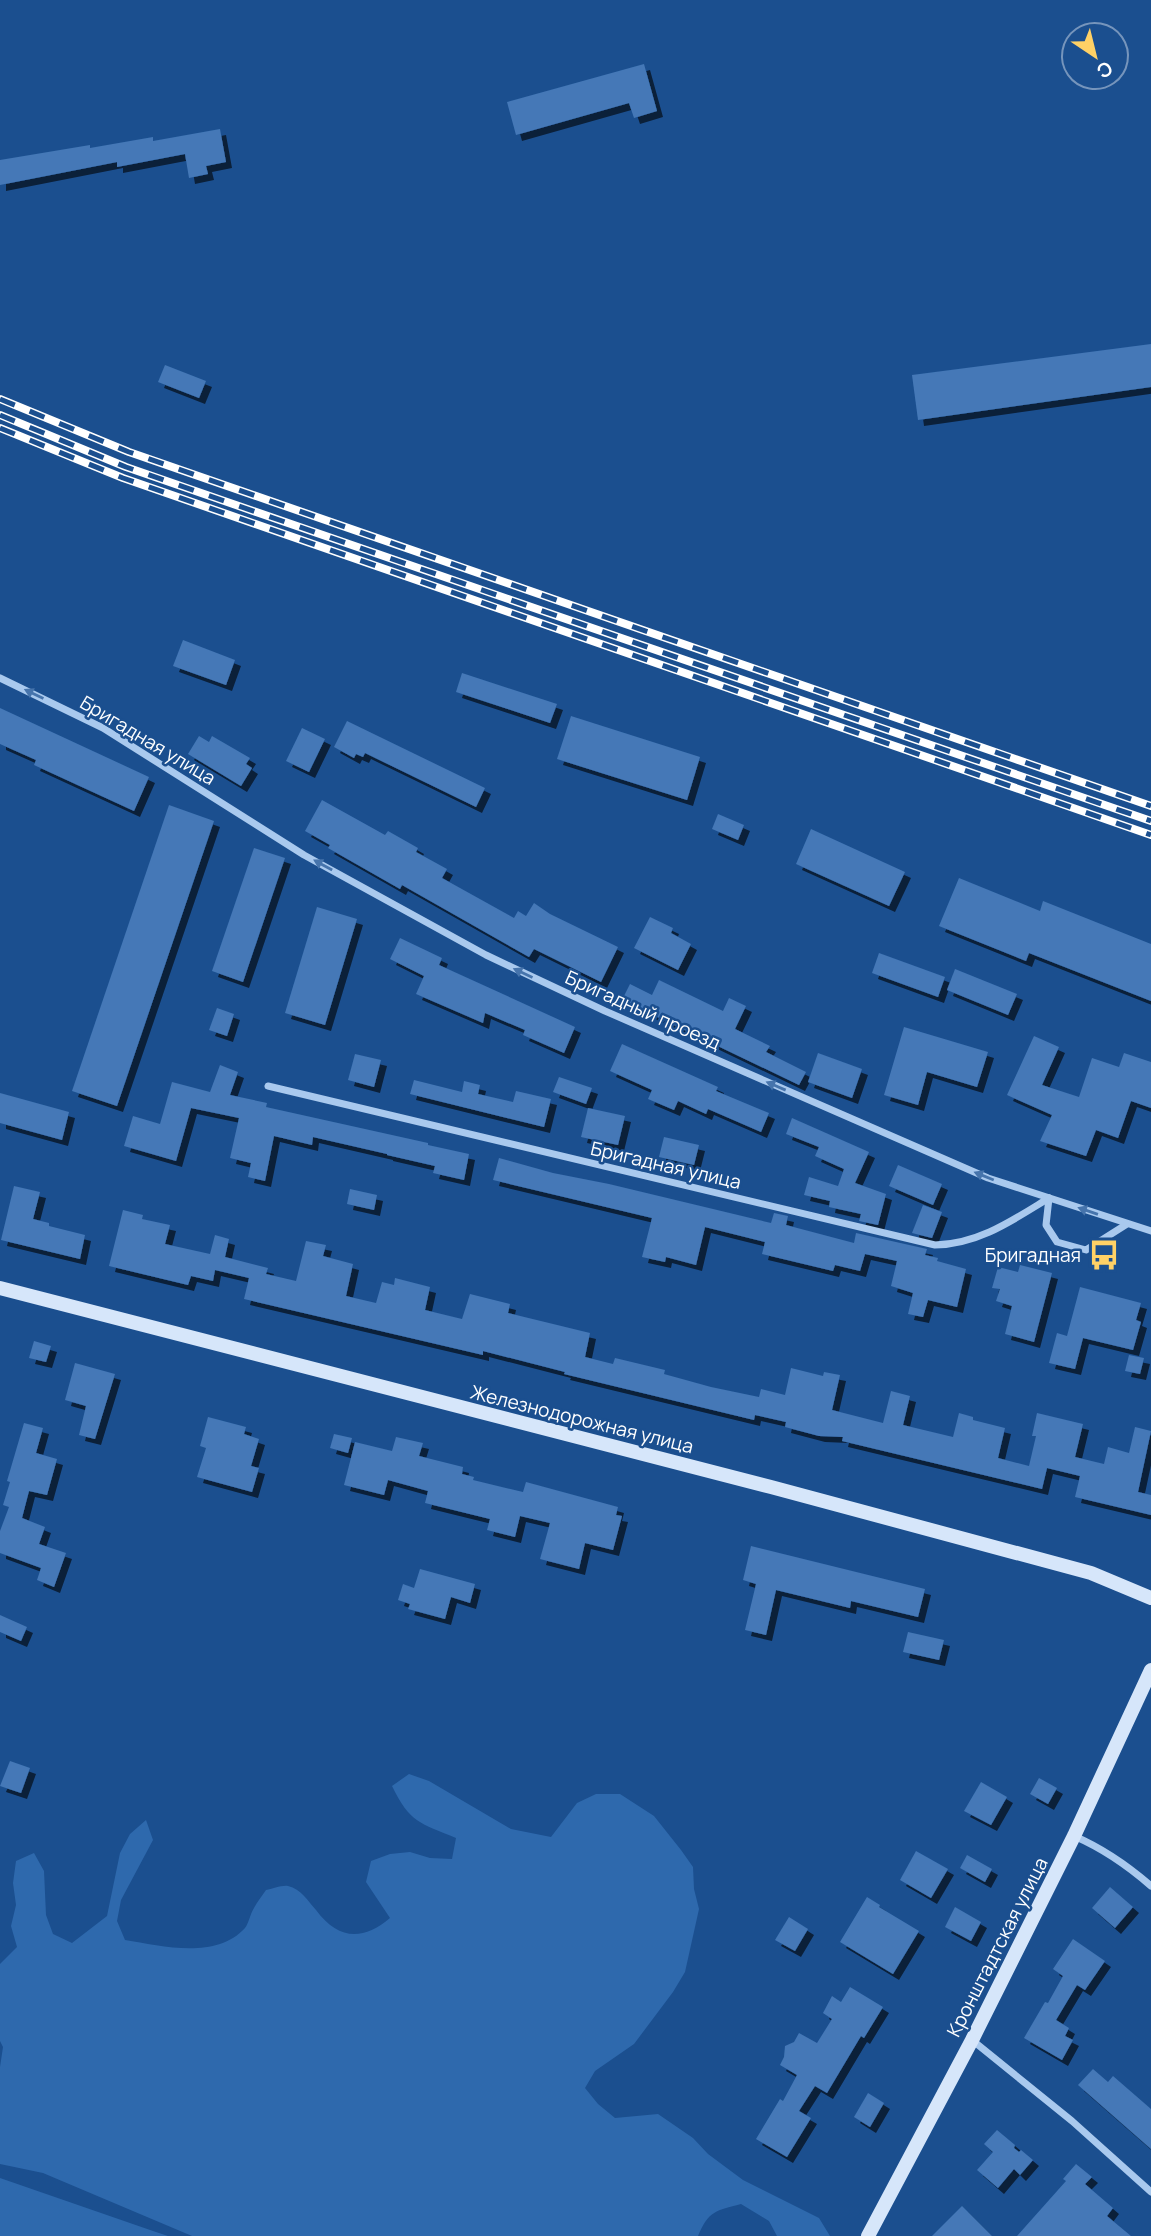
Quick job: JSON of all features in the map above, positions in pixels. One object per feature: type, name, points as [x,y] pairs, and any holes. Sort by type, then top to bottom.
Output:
[{"type":"street","name":"Бригадная улица","points":[[0,678],[103,728],[241,815]]},
{"type":"street","name":"Бригадный проезд","points":[[241,815],[304,855],[510,966],[618,1017],[988,1178],[1049,1198]]},
{"type":"street","name":"Бригадная улица","points":[[268,1086],[934,1245],[956,1245],[1001,1228],[1049,1198]]},
{"type":"street","points":[[1127,1224],[1086,1250],[1058,1242],[1046,1225],[1049,1198],[1151,1231]]},
{"type":"street","name":"Железнодорожная улица","points":[[0,1288],[771,1487],[1091,1573],[1151,1598]]},
{"type":"street","name":"Кронштадтская улица","points":[[868,2236],[972,2040],[1074,1836],[1151,1670]]},
{"type":"street","points":[[1074,1836],[1099,1847],[1151,1886]]},
{"type":"street","points":[[972,2040],[1072,2121],[1151,2192]]},
{"type":"shaded area","points":[[409,1774],[429,1781],[511,1829],[551,1837],[577,1803],[596,1794],[620,1794],[654,1816],[693,1867],[694,1889],[699,1909],[685,1972],[634,2044],[595,2071],[585,2088],[598,2104],[615,2118],[658,2114],[693,2138],[708,2154],[743,2180],[819,2218],[830,2236],[777,2236],[769,2221],[741,2204],[714,2213],[698,2236],[192,2236],[43,2173],[0,2164],[0,2067],[3,2047],[0,2041],[0,1964],[17,1947],[11,1926],[16,1905],[13,1883],[16,1861],[34,1853],[44,1871],[46,1915],[53,1934],[72,1943],[107,1916],[120,1853],[130,1834],[146,1820],[153,1840],[121,1900],[117,1921],[125,1940],[188,1948],[219,1944],[233,1938],[245,1928],[266,1890],[286,1886],[307,1899],[333,1927],[351,1934],[361,1933],[370,1931],[390,1918],[366,1882],[371,1861],[390,1854],[410,1852],[430,1858],[452,1859],[456,1838],[417,1820],[398,1798],[392,1786]]},
{"type":"shaded area","points":[[0,2178],[153,2231],[168,2236],[0,2236]]},
{"type":"building","points":[[644,64],[657,111],[634,118],[629,103],[516,135],[507,102]]},
{"type":"building","points":[[220,129],[226,162],[206,166],[208,174],[189,178],[185,154],[117,167],[117,162],[0,185],[0,160],[153,137],[153,141]]},
{"type":"building","points":[[1151,344],[1151,387],[918,420],[912,375]]},
{"type":"building","points":[[165,365],[206,381],[199,398],[158,382]]},
{"type":"building","points":[[183,640],[235,660],[226,685],[173,666]]},
{"type":"building","points":[[462,673],[557,704],[550,723],[456,692]]},
{"type":"building","points":[[0,708],[149,777],[134,811],[34,765],[36,760],[0,744]]},
{"type":"building","points":[[571,716],[700,757],[687,800],[557,759]]},
{"type":"building","points":[[347,721],[485,788],[476,807],[365,753],[363,757],[356,754],[354,758],[334,747]]},
{"type":"building","points":[[302,728],[325,739],[309,772],[286,761]]},
{"type":"building","points":[[199,736],[209,742],[212,736],[250,758],[246,764],[252,768],[241,786],[188,754]]},
{"type":"building","points":[[322,800],[385,835],[388,831],[418,848],[416,852],[447,869],[442,878],[514,918],[518,911],[526,916],[534,903],[550,914],[618,947],[601,982],[534,949],[529,957],[402,885],[400,889],[328,848],[330,845],[305,831]]},
{"type":"building","points":[[169,805],[214,821],[117,1106],[72,1091]]},
{"type":"building","points":[[718,814],[744,825],[738,840],[712,829]]},
{"type":"building","points":[[811,829],[905,872],[889,906],[796,864]]},
{"type":"building","points":[[254,848],[285,858],[243,982],[212,971]]},
{"type":"building","points":[[959,878],[1040,911],[1043,901],[1151,944],[1151,1001],[1029,953],[1026,961],[939,926]]},
{"type":"building","points":[[317,907],[357,919],[325,1025],[285,1013]]},
{"type":"building","points":[[650,917],[673,928],[671,933],[691,944],[678,970],[634,948]]},
{"type":"building","points":[[400,938],[442,958],[439,965],[575,1027],[564,1053],[523,1035],[525,1030],[485,1013],[483,1023],[416,994],[424,976],[390,959]]},
{"type":"building","points":[[879,953],[945,977],[938,997],[872,973]]},
{"type":"building","points":[[955,969],[1017,994],[1008,1015],[947,990]]},
{"type":"building","points":[[659,980],[723,1011],[729,998],[746,1006],[735,1029],[770,1046],[766,1052],[806,1072],[799,1085],[622,1000],[630,984],[652,995]]},
{"type":"building","points":[[217,1008],[234,1014],[227,1036],[209,1030]]},
{"type":"building","points":[[904,1027],[988,1052],[977,1087],[927,1072],[918,1105],[884,1095]]},
{"type":"building","points":[[1034,1036],[1059,1047],[1042,1085],[1079,1097],[1092,1058],[1119,1067],[1124,1053],[1151,1062],[1151,1108],[1131,1101],[1118,1138],[1096,1130],[1086,1156],[1040,1141],[1052,1115],[1007,1095]]},
{"type":"building","points":[[622,1044],[718,1087],[716,1091],[769,1113],[761,1132],[708,1109],[706,1114],[678,1101],[674,1110],[648,1099],[652,1090],[610,1071]]},
{"type":"building","points":[[818,1053],[862,1069],[852,1098],[808,1082]]},
{"type":"building","points":[[355,1054],[381,1060],[374,1087],[348,1080]]},
{"type":"building","points":[[220,1065],[238,1072],[230,1095],[267,1103],[266,1107],[469,1154],[464,1180],[433,1173],[435,1166],[387,1154],[313,1137],[312,1145],[274,1136],[265,1181],[248,1177],[251,1163],[230,1158],[239,1118],[191,1108],[176,1161],[124,1146],[133,1116],[160,1124],[172,1082],[210,1092]]},
{"type":"building","points":[[559,1077],[592,1088],[586,1104],[553,1092]]},
{"type":"building","points":[[414,1080],[462,1092],[464,1081],[480,1085],[478,1094],[513,1102],[516,1091],[551,1099],[544,1127],[410,1094]]},
{"type":"building","points":[[0,1093],[69,1112],[62,1140],[0,1123]]},
{"type":"building","points":[[588,1108],[625,1116],[618,1145],[581,1137]]},
{"type":"building","points":[[792,1118],[869,1152],[855,1183],[886,1194],[878,1225],[859,1221],[861,1214],[829,1207],[830,1201],[804,1195],[809,1177],[838,1186],[844,1169],[815,1156],[819,1147],[786,1134]]},
{"type":"building","points":[[664,1137],[699,1145],[694,1165],[659,1157]]},
{"type":"building","points":[[499,1158],[771,1223],[774,1213],[788,1216],[786,1225],[854,1243],[856,1233],[927,1249],[925,1255],[966,1269],[957,1307],[928,1300],[923,1317],[908,1314],[913,1293],[891,1286],[897,1261],[865,1254],[860,1271],[835,1265],[833,1271],[762,1254],[765,1242],[705,1227],[696,1265],[666,1257],[665,1262],[642,1257],[652,1218],[493,1180]]},
{"type":"building","points":[[898,1165],[942,1184],[933,1205],[889,1186]]},
{"type":"building","points":[[14,1186],[40,1192],[33,1219],[85,1235],[80,1259],[1,1240]]},
{"type":"building","points":[[350,1189],[377,1195],[374,1210],[347,1204]]},
{"type":"building","points":[[923,1205],[942,1212],[932,1238],[912,1233]]},
{"type":"building","points":[[123,1210],[143,1215],[142,1219],[170,1225],[165,1244],[210,1254],[215,1235],[229,1239],[225,1257],[268,1268],[266,1274],[296,1281],[306,1241],[326,1245],[323,1256],[353,1264],[346,1296],[376,1303],[382,1282],[394,1285],[395,1278],[430,1287],[425,1310],[462,1319],[470,1294],[510,1304],[508,1313],[590,1333],[585,1357],[613,1364],[615,1358],[665,1370],[664,1374],[711,1387],[759,1397],[761,1389],[785,1395],[791,1368],[823,1376],[824,1372],[840,1375],[832,1410],[883,1423],[891,1391],[910,1396],[903,1425],[953,1437],[959,1413],[973,1417],[973,1420],[1005,1428],[998,1458],[1029,1466],[1036,1436],[1032,1436],[1037,1413],[1083,1424],[1075,1457],[1104,1464],[1108,1447],[1129,1453],[1135,1427],[1151,1431],[1138,1492],[1151,1495],[1151,1515],[1075,1497],[1080,1476],[1047,1468],[1042,1489],[842,1441],[843,1437],[819,1436],[785,1427],[786,1422],[755,1415],[754,1420],[564,1374],[565,1372],[483,1351],[483,1355],[244,1299],[249,1278],[215,1270],[213,1281],[191,1276],[188,1285],[109,1266]]},
{"type":"building","points":[[1020,1265],[1052,1273],[1034,1342],[1005,1334],[1012,1306],[996,1301],[1000,1289],[992,1288],[998,1267],[1018,1272]]},
{"type":"building","points":[[1080,1287],[1141,1303],[1136,1320],[1141,1322],[1133,1350],[1083,1338],[1075,1369],[1049,1363],[1057,1333],[1067,1336]]},
{"type":"building","points":[[34,1341],[51,1346],[46,1362],[29,1358]]},
{"type":"building","points":[[1129,1355],[1144,1358],[1140,1374],[1125,1371]]},
{"type":"building","points":[[75,1363],[115,1374],[95,1439],[79,1435],[86,1406],[65,1400]]},
{"type":"building","points":[[208,1417],[246,1427],[244,1434],[259,1439],[251,1466],[259,1468],[252,1492],[197,1477],[206,1448],[200,1446]]},
{"type":"building","points":[[24,1423],[43,1428],[36,1453],[57,1459],[47,1495],[29,1491],[22,1518],[45,1527],[39,1544],[66,1553],[54,1587],[37,1580],[41,1568],[0,1553],[0,1531],[9,1507],[3,1505],[10,1482],[7,1481]]},
{"type":"building","points":[[334,1434],[352,1438],[348,1453],[330,1448]]},
{"type":"building","points":[[396,1437],[423,1443],[419,1456],[463,1467],[462,1474],[474,1477],[473,1480],[523,1492],[526,1482],[618,1507],[616,1515],[622,1516],[613,1550],[585,1543],[579,1569],[540,1559],[550,1523],[520,1516],[515,1537],[487,1530],[490,1519],[425,1503],[428,1491],[388,1480],[384,1495],[344,1485],[355,1442],[392,1451]]},
{"type":"building","points":[[751,1546],[925,1589],[918,1617],[851,1601],[850,1608],[776,1590],[766,1635],[745,1630],[756,1584],[743,1580]]},
{"type":"building","points":[[420,1569],[475,1584],[470,1603],[451,1597],[445,1619],[408,1609],[410,1604],[398,1600],[403,1584],[414,1588]]},
{"type":"building","points":[[0,1615],[27,1627],[21,1641],[0,1632]]},
{"type":"building","points":[[908,1632],[944,1640],[939,1660],[903,1652]]},
{"type":"building","points":[[10,1761],[30,1768],[21,1793],[0,1786]]},
{"type":"building","points":[[1039,1778],[1057,1788],[1048,1804],[1030,1794]]},
{"type":"building","points":[[981,1782],[1007,1797],[991,1825],[964,1811]]},
{"type":"building","points":[[916,1851],[948,1869],[931,1898],[900,1880]]},
{"type":"building","points":[[967,1855],[992,1869],[985,1882],[960,1868]]},
{"type":"building","points":[[1110,1887],[1133,1907],[1115,1928],[1092,1908]]},
{"type":"building","points":[[867,1897],[919,1931],[893,1974],[840,1942]]},
{"type":"building","points":[[955,1907],[981,1922],[971,1941],[945,1927]]},
{"type":"building","points":[[789,1917],[808,1929],[795,1951],[775,1940]]},
{"type":"building","points":[[1073,1939],[1105,1961],[1085,1990],[1077,1985],[1056,2020],[1069,2028],[1065,2036],[1073,2040],[1062,2060],[1024,2038],[1063,1976],[1053,1969]]},
{"type":"building","points":[[850,1987],[883,2007],[864,2038],[861,2036],[827,2093],[815,2086],[799,2111],[811,2118],[787,2157],[756,2139],[780,2099],[783,2101],[797,2075],[780,2065],[785,2046],[794,2042],[799,2033],[817,2043],[832,2019],[823,2013],[832,1996],[841,2002]]},
{"type":"building","points":[[1093,2069],[1108,2082],[1113,2076],[1151,2109],[1151,2149],[1078,2085]]},
{"type":"building","points":[[868,2093],[884,2103],[870,2127],[854,2117]]},
{"type":"building","points":[[997,2130],[1015,2145],[1014,2148],[1033,2160],[1020,2175],[1014,2169],[998,2188],[977,2170],[993,2152],[984,2144]]},
{"type":"building","points":[[1076,2164],[1092,2177],[1085,2184],[1113,2208],[1107,2216],[1131,2236],[1017,2236],[1066,2181],[1063,2179]]},
{"type":"building","points":[[962,2206],[992,2236],[932,2236]]},
{"type":"railway","points":[[0,399],[129,452],[1151,806]]},
{"type":"railway","points":[[0,415],[126,467],[1151,821]]},
{"type":"railway","points":[[0,428],[123,478],[1151,835]]},
{"type":"place","name":"Бригадная","points":[[1104,1255]]}]
